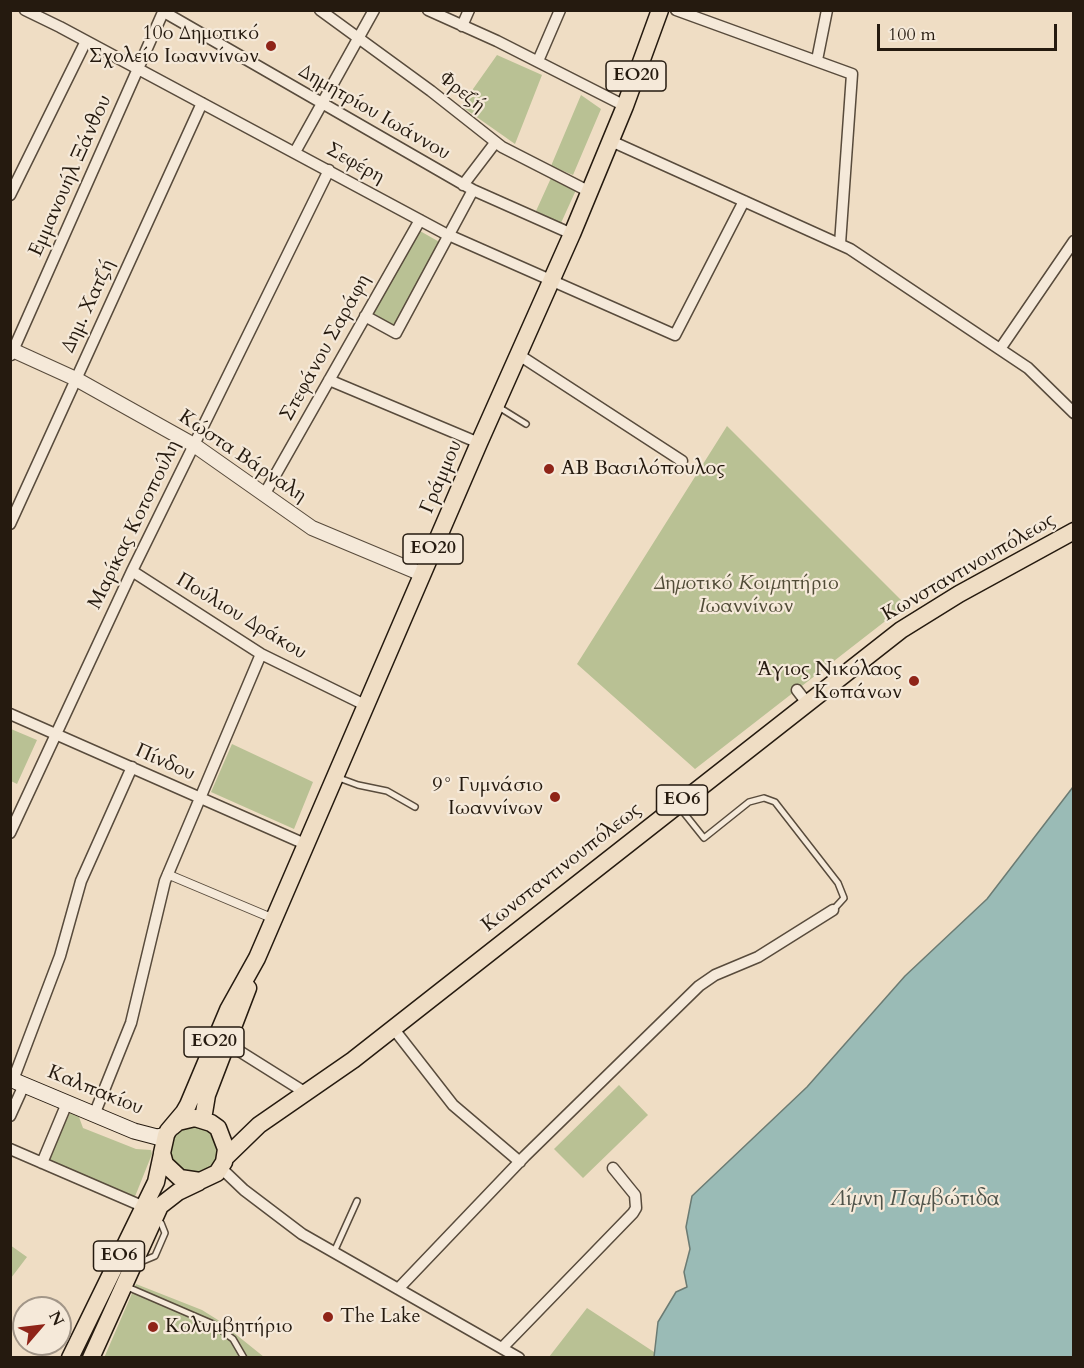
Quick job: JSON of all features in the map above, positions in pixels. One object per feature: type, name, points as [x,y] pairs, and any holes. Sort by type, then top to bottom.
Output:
[{"type":"main road","name":"Γράμμου","points":[[203,1119],[207,1095],[228,1044],[257,958],[334,776],[590,192],[660,10]]},
{"type":"main road","name":"Κωνσταντινουπόλεως","points":[[215,1171],[259,1125],[393,1028],[677,804],[802,697],[922,615],[1074,531]]},
{"type":"main road","name":"Γράμμου","points":[[162,1153],[169,1131],[188,1105],[228,1010],[257,958]]},
{"type":"main road","name":"Καλπακίου","points":[[16,1081],[94,1115],[149,1135],[169,1131]]},
{"type":"main road","points":[[162,1153],[165,1164],[180,1178],[215,1171],[225,1142],[218,1128],[203,1119],[186,1119],[169,1131]]},
{"type":"main road","name":"Κωνσταντινουπόλεως","points":[[218,1128],[233,1132],[259,1125]]},
{"type":"main road","name":"ΕΟ6","points":[[70,1358],[142,1206],[156,1182],[162,1153]]},
{"type":"main road","name":"ΕΟ6","points":[[92,1358],[160,1206],[178,1192],[215,1171]]},
{"type":"street","name":"Σεφέρη","points":[[25,10],[449,236],[675,335],[744,201]]},
{"type":"street","name":"Φρεζή","points":[[320,10],[452,107],[495,143],[512,154],[590,192]]},
{"type":"street","points":[[295,152],[374,10]]},
{"type":"street","points":[[428,10],[538,61],[625,106]]},
{"type":"street","points":[[462,26],[469,10]]},
{"type":"street","points":[[538,61],[560,10]]},
{"type":"street","points":[[675,10],[852,74],[840,244]]},
{"type":"street","points":[[817,60],[827,10]]},
{"type":"street","name":"Εμμανουήλ Ξάνθου","points":[[11,352],[164,11]]},
{"type":"street","name":"Δημητρίου Ιωάννου","points":[[164,11],[321,104],[468,187],[572,234]]},
{"type":"street","points":[[10,195],[86,41]]},
{"type":"street","name":"Δημ. Χατζή","points":[[10,524],[202,103]]},
{"type":"street","points":[[611,141],[840,244],[1000,349],[1036,375],[1074,413]]},
{"type":"street","points":[[365,316],[396,333],[449,236],[468,187],[495,143]]},
{"type":"street","name":"Μαρίκας Κοτοπούλη","points":[[10,833],[132,571],[329,170]]},
{"type":"street","name":"Στεφάνου Σαράφη","points":[[264,495],[420,220]]},
{"type":"street","points":[[1000,349],[1074,241]]},
{"type":"street","name":"Κώστα Βάρναλη","points":[[11,352],[76,379],[194,445],[304,523],[329,536],[422,574]]},
{"type":"street","points":[[519,355],[682,461]]},
{"type":"street","points":[[329,380],[479,443]]},
{"type":"street","name":"Πούλιου Δράκου","points":[[132,571],[261,654],[365,705]]},
{"type":"street","points":[[94,1115],[131,1023],[167,874],[261,654]]},
{"type":"street","name":"Πίνδου","points":[[10,714],[305,844]]},
{"type":"street","points":[[10,1116],[16,1081],[60,956],[81,882],[132,767]]},
{"type":"street","points":[[167,874],[274,919]]},
{"type":"street","points":[[398,1289],[520,1161],[699,986],[715,975],[758,957],[833,910]]},
{"type":"street","points":[[393,1028],[453,1105],[520,1161]]},
{"type":"street","points":[[228,1044],[306,1093]]},
{"type":"street","points":[[42,1163],[67,1103]]},
{"type":"street","points":[[10,1149],[142,1206]]},
{"type":"street","points":[[502,1348],[633,1213],[636,1208],[635,1194],[614,1168]]},
{"type":"street","points":[[215,1171],[244,1190],[294,1229],[519,1358]]},
{"type":"lane","points":[[496,405],[526,424]]},
{"type":"lane","points":[[334,776],[358,785],[387,791],[415,807]]},
{"type":"lane","points":[[677,804],[704,838],[749,802],[764,798],[775,802],[838,883],[844,898],[833,910]]},
{"type":"lane","points":[[334,1252],[357,1201]]},
{"type":"lane","points":[[143,1261],[155,1256],[165,1233],[161,1222]]},
{"type":"lane","points":[[124,1285],[213,1324],[233,1339],[244,1358]]},
{"type":"green space","points":[[497,55],[542,75],[515,144],[461,106]]},
{"type":"green space","points":[[581,95],[601,109],[573,175],[551,166]]},
{"type":"green space","points":[[551,178],[576,190],[561,223],[536,211]]},
{"type":"green space","points":[[420,231],[443,244],[396,327],[373,313]]},
{"type":"green space","name":"Δημοτικό Κοιμητήριο Ιωαννίνων","points":[[727,426],[906,605],[695,769],[577,664]]},
{"type":"green space","points":[[11,729],[37,740],[17,784],[11,781]]},
{"type":"green space","points":[[232,744],[313,782],[294,829],[211,792]]},
{"type":"green space","points":[[619,1085],[648,1115],[583,1178],[554,1149]]},
{"type":"green space","points":[[70,1113],[79,1117],[83,1128],[136,1149],[151,1150],[152,1154],[134,1199],[47,1161]]},
{"type":"green space","points":[[183,1121],[219,1132],[218,1171],[179,1178],[164,1143]]},
{"type":"green space","points":[[10,1245],[27,1257],[11,1278],[10,1278]]},
{"type":"green space","points":[[136,1284],[202,1310],[264,1357],[104,1358]]},
{"type":"green space","points":[[587,1308],[654,1352],[654,1357],[549,1357]]},
{"type":"water","name":"Λίμνη Παμβώτιδα","points":[[1073,787],[1073,1357],[654,1357],[658,1322],[676,1292],[687,1287],[684,1272],[690,1249],[686,1227],[692,1196],[807,1087],[905,976],[987,899]]},
{"type":"place","name":"10ο Δημοτικό Σχολείο Ιωαννίνων","points":[[271,46]]},
{"type":"place","name":"ΑΒ Βασιλόπουλος","points":[[549,469]]},
{"type":"place","name":"Άγιος Νικόλαος Κοπάνων","points":[[914,681]]},
{"type":"place","name":"9° Γυμνάσιο Ιωαννίνων","points":[[555,797]]},
{"type":"place","name":"The Lake","points":[[328,1317]]},
{"type":"place","name":"Κολυμβητήριο","points":[[153,1327]]}]
